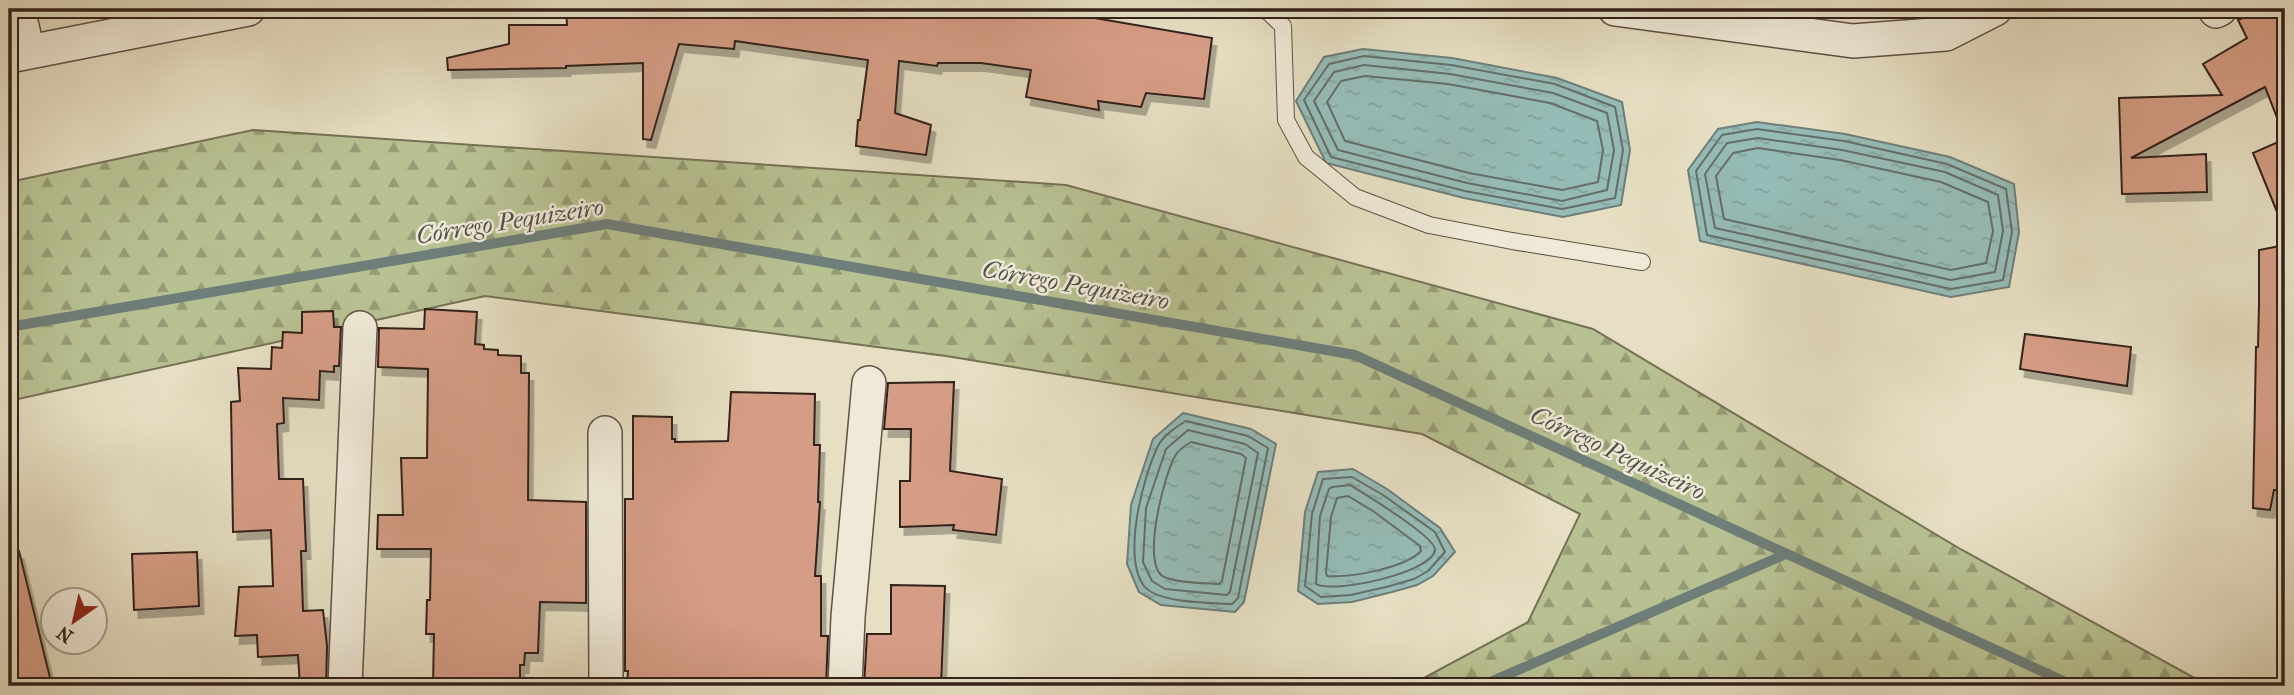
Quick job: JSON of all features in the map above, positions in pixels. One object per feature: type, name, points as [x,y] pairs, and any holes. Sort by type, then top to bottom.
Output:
[{"type":"street","points":[[18,9],[18,54],[248,9]]},
{"type":"street","points":[[1615,9],[1853,41],[1947,34],[1995,9]]},
{"type":"street","points":[[345,686],[360,328]]},
{"type":"street","points":[[845,686],[848,617],[869,383]]},
{"type":"street","points":[[605,433],[606,686]]},
{"type":"lane","points":[[1265,9],[1283,26],[1286,120],[1306,157],[1355,197],[1429,225],[1642,262]]},
{"type":"green space","points":[[253,130],[1066,185],[1593,329],[1962,550],[2209,686],[1409,686],[1528,622],[1580,514],[1422,434],[946,356],[485,296],[9,401],[9,182]]},
{"type":"water","points":[[1363,49],[1452,58],[1557,78],[1622,102],[1630,150],[1621,205],[1563,217],[1464,198],[1326,163],[1296,101],[1324,57]]},
{"type":"water","points":[[1757,122],[1845,134],[1950,157],[2014,184],[2019,232],[2009,287],[1951,297],[1700,241],[1688,170],[1718,129]]},
{"type":"water","points":[[1183,413],[1251,429],[1276,444],[1244,602],[1235,612],[1161,605],[1139,592],[1127,564],[1131,505],[1153,439]]},
{"type":"water","points":[[1353,469],[1387,489],[1440,528],[1455,552],[1433,576],[1417,585],[1352,602],[1318,604],[1298,591],[1305,512],[1318,472]]},
{"type":"building","points":[[566,9],[1042,9],[1212,38],[1204,99],[1146,93],[1141,107],[1098,101],[1099,110],[1026,97],[1031,70],[981,63],[938,63],[937,66],[899,61],[895,113],[931,125],[926,155],[856,146],[868,60],[735,41],[734,49],[679,44],[651,140],[643,139],[643,63],[566,68],[448,70],[447,58],[509,44],[509,25],[567,25]]},
{"type":"building","points":[[2262,9],[2285,9],[2285,133],[2265,87],[2131,158],[2206,154],[2207,192],[2122,194],[2119,98],[2222,95],[2203,64],[2247,38],[2238,20]]},
{"type":"building","points":[[2285,139],[2285,229],[2284,229],[2253,153]]},
{"type":"building","points":[[2285,245],[2285,420],[2281,446],[2284,490],[2274,490],[2270,510],[2253,508],[2259,250]]},
{"type":"building","points":[[425,309],[477,312],[475,344],[484,345],[484,349],[498,350],[498,355],[521,356],[521,373],[529,373],[528,500],[586,502],[586,603],[540,602],[538,653],[525,653],[524,665],[520,665],[520,686],[433,686],[434,634],[426,634],[431,549],[377,549],[378,515],[403,515],[401,458],[427,458],[428,369],[378,367],[379,328],[424,329]]},
{"type":"building","points":[[333,311],[334,327],[341,327],[339,366],[334,366],[334,372],[320,371],[319,400],[283,398],[284,423],[277,424],[279,479],[303,479],[306,551],[301,551],[303,611],[323,610],[327,646],[326,686],[300,686],[298,655],[258,657],[257,635],[235,636],[239,587],[273,586],[271,530],[233,532],[231,402],[240,401],[238,368],[271,369],[272,347],[282,348],[283,332],[302,333],[302,312]]},
{"type":"building","points":[[2025,334],[2131,347],[2127,386],[2020,369]]},
{"type":"building","points":[[954,382],[950,471],[1002,479],[996,535],[953,530],[954,525],[900,527],[900,481],[910,481],[911,429],[884,429],[888,383]]},
{"type":"building","points":[[731,392],[815,394],[814,445],[820,445],[820,502],[815,576],[821,576],[821,636],[828,636],[826,686],[627,686],[625,499],[633,499],[633,416],[672,417],[672,439],[675,439],[675,442],[728,441]]},
{"type":"building","points":[[19,551],[38,629],[38,656],[45,656],[52,686],[9,686],[9,552]]},
{"type":"building","points":[[197,552],[199,606],[134,610],[132,554]]},
{"type":"building","points":[[891,585],[945,586],[941,686],[864,686],[867,634],[891,634]]},
{"type":"waterway","name":"Córrego Pequizeiro","points":[[9,327],[607,224],[1355,355],[2074,686]]},
{"type":"waterway","points":[[1481,686],[1786,554]]}]
